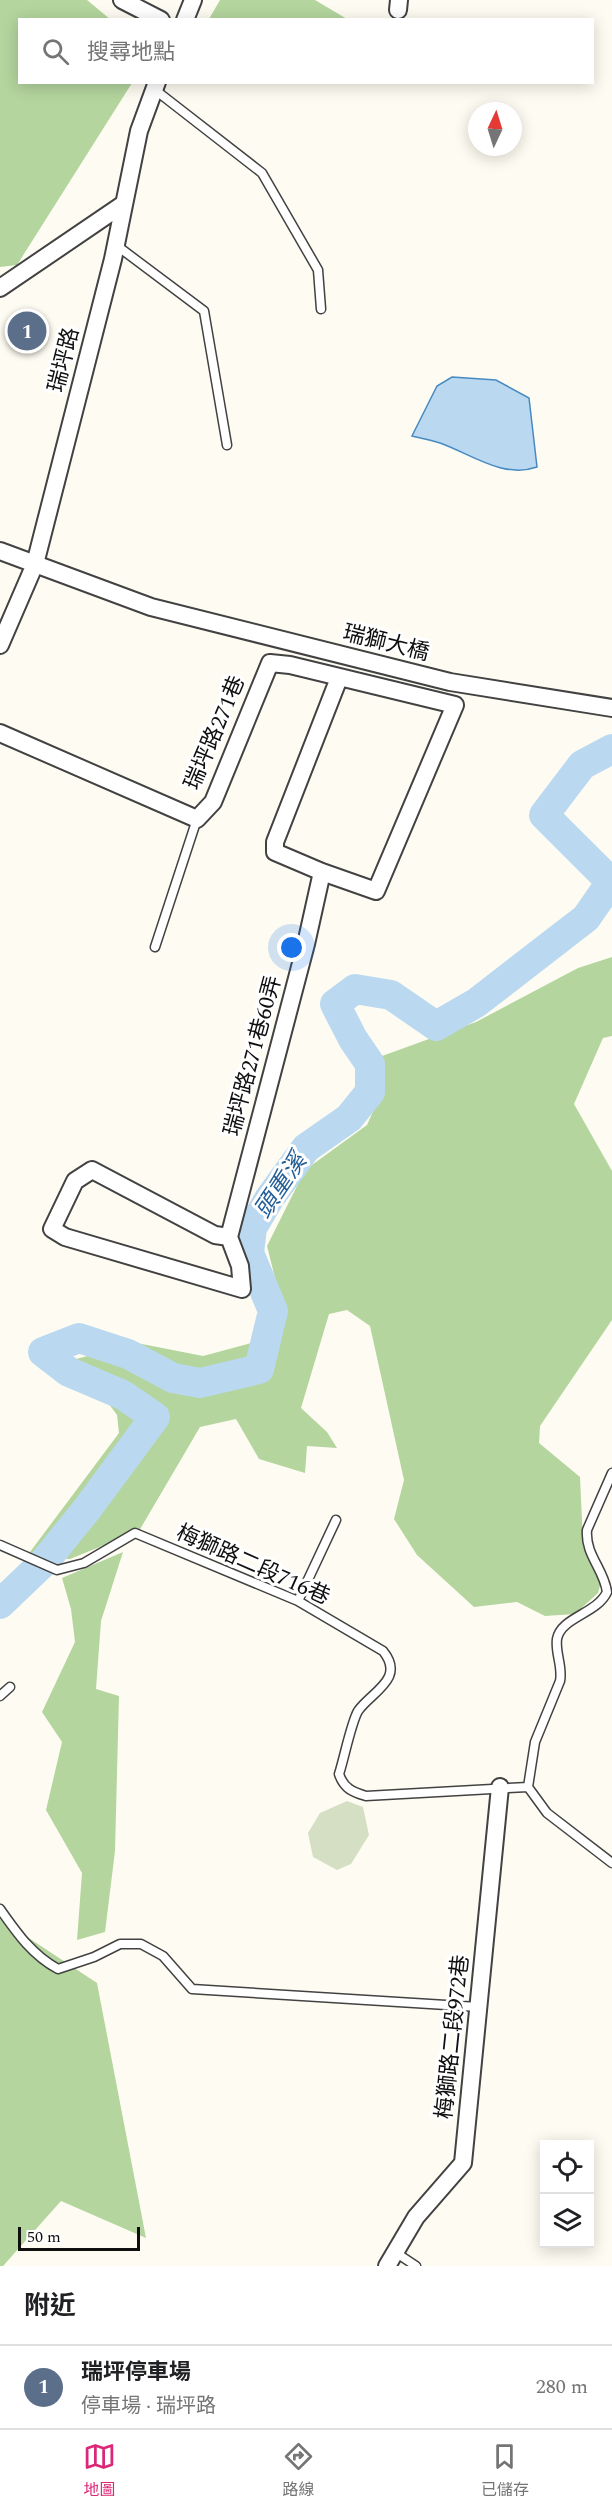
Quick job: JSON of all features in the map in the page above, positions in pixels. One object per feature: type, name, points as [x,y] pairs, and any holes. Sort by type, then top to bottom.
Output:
[{"type":"street","points":[[122,0],[157,18]]},
{"type":"street","points":[[186,18],[193,0]]},
{"type":"street","name":"瑞坪路","points":[[0,645],[35,564],[115,245],[139,131],[156,86]]},
{"type":"street","points":[[0,288],[122,205]]},
{"type":"street","name":"瑞獅大橋","points":[[0,551],[152,607],[450,682],[612,708]]},
{"type":"street","name":"瑞坪路271巷","points":[[0,732],[197,819],[213,802],[270,663],[290,665],[339,678]]},
{"type":"street","points":[[339,678],[454,705],[376,891],[322,872],[275,852],[275,842],[339,678]]},
{"type":"street","name":"瑞坪路271巷60弄","points":[[228,1237],[306,944],[322,872]]},
{"type":"street","points":[[92,1170],[215,1235],[228,1237],[240,1266],[242,1289],[65,1237],[52,1229],[75,1181],[92,1170]]},
{"type":"street","name":"梅獅路二段972巷","points":[[391,2259],[416,2217],[462,2163],[500,1787]]},
{"type":"lane","points":[[156,86],[262,173],[318,270],[321,309]]},
{"type":"lane","points":[[115,245],[204,311],[226,444]]},
{"type":"lane","points":[[155,947],[197,819]]},
{"type":"lane","points":[[612,1473],[587,1530],[586,1539],[590,1553],[606,1582],[607,1592],[598,1606],[564,1626],[560,1632],[557,1640],[562,1673],[535,1742],[528,1787],[547,1813],[612,1863]]},
{"type":"lane","points":[[298,1600],[336,1520]]},
{"type":"lane","name":"梅獅路二段716巷","points":[[0,1545],[57,1570],[84,1563],[135,1533],[298,1600],[383,1651],[390,1659],[387,1684],[358,1712],[339,1774],[341,1781],[349,1791],[366,1796],[528,1787]]},
{"type":"lane","points":[[0,1696],[10,1687]]},
{"type":"lane","points":[[0,1909],[31,1950],[42,1961],[58,1969],[94,1958],[120,1944],[141,1944],[163,1956],[192,1989],[478,2007]]},
{"type":"lane","points":[[391,2259],[416,2266]]},
{"type":"green space","points":[[0,0],[87,0],[109,18],[18,18],[18,84],[131,84],[17,265],[0,267]]},
{"type":"green space","points":[[220,0],[315,0],[345,18],[210,18]]},
{"type":"green space","points":[[612,957],[612,1036],[603,1038],[574,1104],[612,1171],[612,1320],[540,1426],[539,1443],[580,1477],[583,1542],[601,1582],[598,1593],[575,1614],[545,1616],[517,1602],[474,1607],[417,1555],[394,1519],[404,1480],[370,1326],[347,1310],[329,1314],[301,1408],[327,1432],[337,1448],[307,1446],[305,1473],[259,1459],[236,1419],[200,1427],[139,1531],[70,1559],[27,1556],[119,1433],[117,1415],[76,1359],[137,1343],[203,1356],[278,1336],[281,1302],[267,1246],[305,1170],[367,1125],[382,1091],[382,1056],[476,1022],[578,968]]},
{"type":"green space","points":[[123,1552],[101,1621],[96,1689],[119,1696],[115,1851],[105,1932],[77,1940],[82,1873],[46,1810],[62,1742],[42,1712],[75,1642],[71,1609],[62,1578]]},
{"type":"green space","points":[[347,1801],[363,1807],[369,1835],[351,1864],[337,1870],[313,1857],[308,1833],[320,1813]]},
{"type":"green space","points":[[0,1919],[97,1983],[146,2238],[61,2201],[3,2266],[0,2266]]},
{"type":"water","points":[[452,377],[496,380],[529,398],[537,467],[524,470],[500,468],[440,443],[412,436],[437,386]]},
{"type":"waterway","name":"頭重溪","points":[[0,1604],[45,1561],[87,1509],[155,1417],[123,1395],[69,1372],[43,1352],[79,1338],[128,1354],[173,1378],[200,1383],[259,1369],[273,1311],[249,1253],[252,1228],[269,1199],[306,1148],[349,1118],[370,1092],[370,1064],[353,1039],[335,1004],[355,989],[391,995],[436,1026],[476,1003],[586,918],[611,882],[544,815],[582,765],[612,749]]},
{"type":"place","name":"瑞坪停車場","points":[[27,331]]}]
